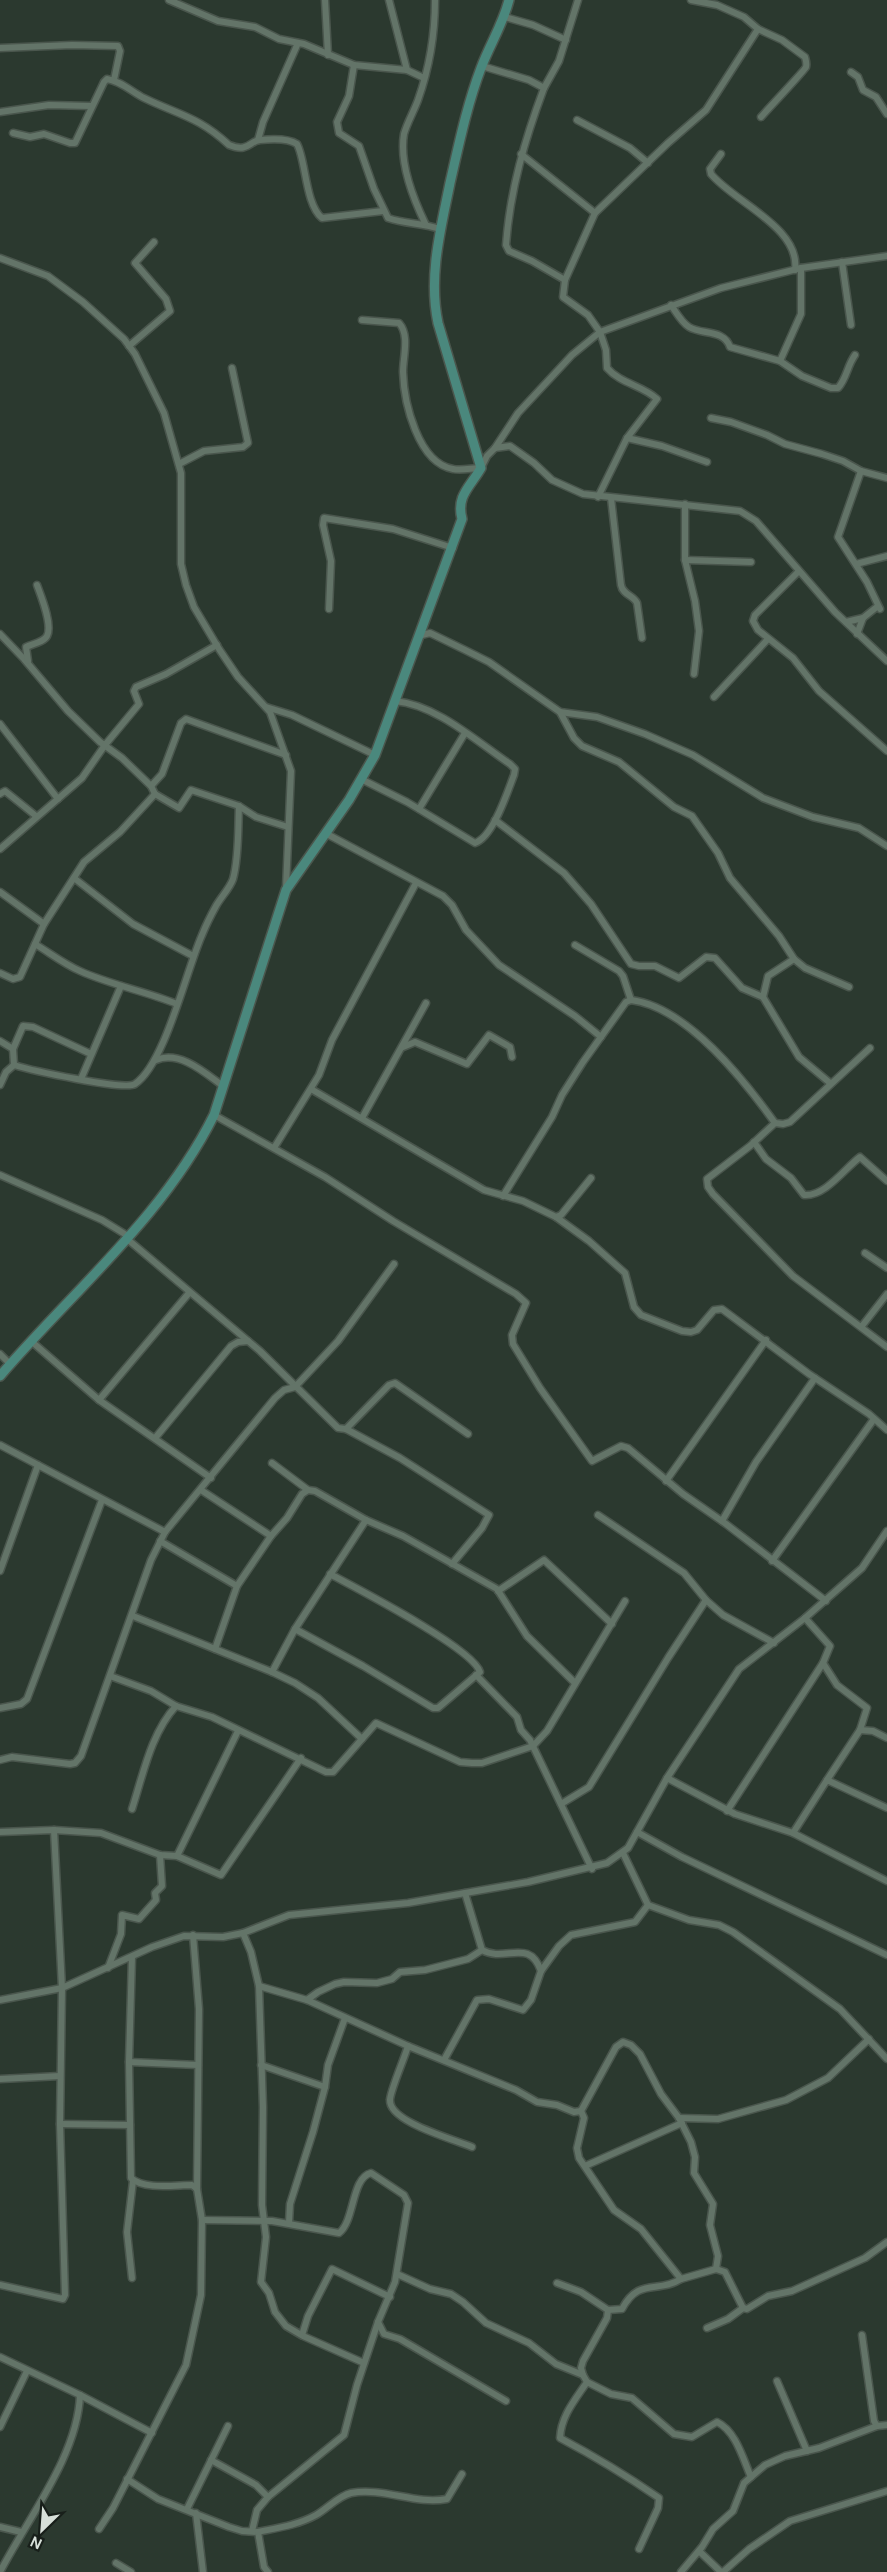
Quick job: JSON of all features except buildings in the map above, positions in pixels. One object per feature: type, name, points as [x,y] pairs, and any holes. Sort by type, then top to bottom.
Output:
[{"type":"street","points":[[168,0],[218,21],[255,27],[279,39],[298,43],[354,65],[407,70],[424,78]]},
{"type":"street","points":[[325,0],[328,55]]},
{"type":"street","points":[[389,0],[407,70]]},
{"type":"street","points":[[481,468],[435,306],[435,278],[440,229],[464,121],[482,66],[505,17],[509,0]]},
{"type":"street","points":[[565,280],[507,249],[512,195],[521,154],[544,88],[559,60],[579,0]]},
{"type":"street","points":[[691,0],[717,5],[744,17],[758,29],[782,40],[805,57],[806,65],[802,73],[793,80],[761,117]]},
{"type":"street","points":[[425,223],[415,203],[404,147],[405,133],[418,102],[424,78],[433,33],[436,1]]},
{"type":"street","points":[[505,17],[533,25],[566,40]]},
{"type":"street","points":[[598,497],[627,438],[657,399],[622,381],[607,368],[606,350],[600,332],[588,315],[563,297],[565,280],[595,213],[708,107],[758,29]]},
{"type":"street","points":[[13,133],[30,137],[44,134],[75,143],[91,106],[107,79],[114,80],[144,98],[196,119],[229,145],[248,147],[258,140],[282,76],[298,43]]},
{"type":"street","points":[[0,48],[118,46],[120,51],[114,80]]},
{"type":"street","points":[[354,65],[349,96],[336,128],[341,137],[359,146],[383,211],[388,218],[425,223],[440,229]]},
{"type":"street","points":[[482,66],[529,80],[544,88]]},
{"type":"street","points":[[851,72],[858,77],[863,90],[876,97],[887,114]]},
{"type":"street","points":[[0,112],[49,105],[91,106]]},
{"type":"street","points":[[577,120],[630,148],[648,163]]},
{"type":"street","points":[[258,140],[292,140],[297,144],[306,182],[317,214],[322,218],[383,211]]},
{"type":"street","points":[[521,154],[595,213]]},
{"type":"street","points":[[721,154],[710,169],[711,174],[787,239],[796,258],[801,314],[780,361]]},
{"type":"street","points":[[129,346],[170,311],[166,299],[135,263],[154,242]]},
{"type":"street","points":[[286,890],[375,755],[453,548],[462,519],[459,506],[461,497],[518,413],[572,355],[600,332],[633,322],[671,305],[721,288],[798,269],[887,256]]},
{"type":"street","points":[[0,258],[48,276],[83,302],[129,346],[164,413],[179,464],[181,473],[181,564],[194,607],[238,677],[267,707],[286,755],[292,783],[286,890],[214,1115],[181,1172],[127,1237],[0,1376]]},
{"type":"street","points":[[842,262],[851,325]]},
{"type":"street","points":[[671,305],[682,320],[695,330],[720,336],[728,341],[730,347],[780,361],[802,376],[831,388],[838,388],[843,382],[847,366],[855,355]]},
{"type":"street","points":[[362,320],[399,323],[403,328],[403,373],[406,391],[417,435],[428,454],[449,468],[481,468]]},
{"type":"street","points":[[179,464],[204,451],[243,447],[248,443],[232,368]]},
{"type":"street","points":[[711,418],[731,422],[785,444],[843,461],[861,471],[887,478]]},
{"type":"street","points":[[627,438],[662,446],[707,462]]},
{"type":"street","points":[[495,448],[510,446],[534,463],[552,480],[583,495],[685,504],[740,512],[753,519],[798,572],[856,634],[887,661]]},
{"type":"street","points":[[846,622],[863,618],[882,608],[838,537],[861,471]]},
{"type":"street","points":[[611,498],[621,585],[624,592],[637,603],[642,638]]},
{"type":"street","points":[[685,504],[685,560],[695,601],[699,631],[694,674]]},
{"type":"street","points":[[329,609],[331,561],[323,525],[326,517],[393,530],[453,548]]},
{"type":"street","points":[[856,564],[887,556]]},
{"type":"street","points":[[685,560],[751,562]]},
{"type":"street","points":[[798,572],[755,615],[753,621],[768,639],[793,658],[819,691],[887,751]]},
{"type":"street","points":[[29,664],[26,647],[43,640],[48,632],[47,618],[37,585]]},
{"type":"street","points":[[856,634],[863,618]]},
{"type":"street","points":[[418,636],[429,633],[473,654],[560,711],[597,717],[645,734],[693,755],[763,798],[813,817],[859,828],[887,846]]},
{"type":"street","points":[[0,634],[29,664],[68,711],[105,745],[123,758],[151,786],[155,794],[179,808],[191,790],[239,806],[256,817],[288,827]]},
{"type":"street","points":[[714,697],[768,639]]},
{"type":"street","points":[[0,849],[82,778],[105,745],[139,704],[134,691],[136,687],[166,674],[217,645]]},
{"type":"street","points":[[361,779],[419,809],[475,843],[480,841],[495,820],[515,769],[465,733],[413,703],[395,701]]},
{"type":"street","points":[[267,707],[292,715],[375,755]]},
{"type":"street","points":[[560,711],[574,738],[582,747],[619,762],[674,807],[692,816],[718,853],[730,878],[779,936],[794,959],[806,968],[849,987]]},
{"type":"street","points":[[151,786],[162,774],[178,729],[186,719],[286,755]]},
{"type":"street","points":[[0,724],[58,799]]},
{"type":"street","points":[[419,809],[465,733]]},
{"type":"street","points":[[0,794],[5,791],[14,796],[36,816]]},
{"type":"street","points":[[0,973],[13,979],[20,977],[44,924],[84,862],[120,832],[155,794]]},
{"type":"street","points":[[14,1065],[29,1070],[109,1085],[134,1085],[156,1060],[193,956],[216,906],[233,880],[239,806]]},
{"type":"street","points":[[495,820],[564,873],[591,904],[631,964],[654,966],[679,978],[706,957],[712,957],[742,988],[763,997],[799,1057],[830,1083]]},
{"type":"street","points":[[325,833],[443,896],[452,905],[466,930],[499,965],[575,1016],[601,1037]]},
{"type":"street","points":[[74,878],[133,924],[193,956]]},
{"type":"street","points":[[274,1148],[312,1089],[332,1040],[416,883]]},
{"type":"street","points":[[0,892],[44,924]]},
{"type":"street","points":[[35,944],[79,970],[121,986],[140,989],[177,1004]]},
{"type":"street","points":[[575,945],[619,971],[624,976],[631,1000]]},
{"type":"street","points":[[763,997],[768,976],[794,959]]},
{"type":"street","points":[[81,1078],[121,986]]},
{"type":"street","points":[[502,1196],[552,1117],[562,1095],[626,1002],[631,1000],[666,1011],[699,1038],[747,1084],[775,1123],[790,1122],[870,1048]]},
{"type":"street","points":[[362,1118],[426,1003]]},
{"type":"street","points":[[14,1065],[13,1049],[23,1026],[33,1027],[91,1054]]},
{"type":"street","points":[[403,1047],[415,1042],[467,1064],[489,1035],[510,1047],[512,1057]]},
{"type":"street","points":[[0,1041],[13,1049]]},
{"type":"street","points":[[156,1060],[162,1057],[180,1059],[194,1065],[223,1086]]},
{"type":"street","points":[[0,1085],[6,1072],[14,1065]]},
{"type":"street","points":[[312,1089],[484,1190],[532,1205],[556,1218],[589,1241],[625,1273],[634,1307],[641,1315],[682,1331],[691,1332],[697,1330],[719,1308],[887,1430]]},
{"type":"street","points":[[214,1115],[274,1148],[522,1298],[526,1303],[512,1335],[513,1344],[588,1458],[595,1461],[623,1445],[666,1481],[826,1601]]},
{"type":"street","points":[[775,1123],[707,1179],[708,1187],[793,1276],[887,1347]]},
{"type":"street","points":[[754,1142],[771,1164],[791,1178],[804,1195],[811,1196],[826,1187],[860,1157],[887,1181]]},
{"type":"street","points":[[0,1175],[102,1220],[127,1237],[189,1293],[248,1341],[338,1428],[346,1429],[400,1458],[489,1515],[486,1522],[452,1564]]},
{"type":"street","points":[[556,1218],[591,1178]]},
{"type":"street","points":[[865,1253],[887,1268]]},
{"type":"street","points":[[0,1760],[12,1757],[63,1764],[75,1763],[87,1744],[160,1540],[165,1532],[275,1398],[284,1390],[296,1387],[338,1341],[394,1264]]},
{"type":"street","points":[[99,1400],[189,1293]]},
{"type":"street","points":[[862,1326],[887,1294]]},
{"type":"street","points":[[666,1481],[766,1340]]},
{"type":"street","points":[[31,1341],[99,1400],[156,1437],[211,1478]]},
{"type":"street","points":[[156,1437],[231,1346],[238,1342],[248,1341]]},
{"type":"street","points":[[0,1354],[10,1364]]},
{"type":"street","points":[[722,1521],[756,1462],[815,1378]]},
{"type":"street","points":[[346,1429],[389,1385],[394,1383],[468,1434]]},
{"type":"street","points":[[772,1561],[874,1419]]},
{"type":"street","points":[[0,1445],[165,1532]]},
{"type":"street","points":[[272,1463],[308,1490],[315,1491],[366,1520],[403,1536],[498,1591],[527,1636],[575,1683]]},
{"type":"street","points":[[0,1571],[38,1465]]},
{"type":"street","points":[[201,1490],[271,1536]]},
{"type":"street","points":[[214,1649],[237,1586],[302,1494],[308,1490]]},
{"type":"street","points":[[0,1708],[21,1704],[27,1700],[102,1500]]},
{"type":"street","points":[[598,1515],[684,1573],[706,1600],[723,1615],[774,1643]]},
{"type":"street","points":[[272,1671],[295,1629],[366,1520]]},
{"type":"street","points":[[0,2000],[62,1988],[159,1944],[193,1935],[219,1938],[243,1933],[289,1915],[408,1903],[592,1869],[608,1863],[623,1854],[668,1778],[736,1673],[826,1601],[862,1568],[887,1531]]},
{"type":"street","points":[[160,1540],[237,1586]]},
{"type":"street","points":[[498,1591],[544,1560],[612,1624]]},
{"type":"street","points":[[295,1629],[433,1708],[438,1708],[480,1672],[479,1668],[394,1607],[330,1574]]},
{"type":"street","points":[[561,1804],[589,1787],[658,1672],[706,1600]]},
{"type":"street","points":[[110,1676],[151,1691],[176,1706],[212,1717],[331,1773],[376,1723],[460,1762],[482,1763],[533,1746],[552,1725],[626,1601]]},
{"type":"street","points":[[133,1616],[272,1671],[318,1698],[362,1739]]},
{"type":"street","points":[[727,1810],[823,1663],[830,1646],[805,1618]]},
{"type":"street","points":[[793,1833],[860,1730],[867,1708],[837,1685],[823,1663]]},
{"type":"street","points":[[476,1675],[517,1717],[521,1730],[533,1746],[592,1869]]},
{"type":"street","points":[[132,1809],[161,1727],[176,1706]]},
{"type":"street","points":[[860,1730],[873,1731],[887,1738]]},
{"type":"street","points":[[177,1856],[238,1731]]},
{"type":"street","points":[[0,1832],[54,1830],[101,1833],[160,1855],[177,1856],[219,1875],[223,1874],[301,1758]]},
{"type":"street","points":[[668,1778],[727,1810],[793,1833],[887,1881]]},
{"type":"street","points":[[827,1780],[887,1808]]},
{"type":"street","points":[[0,2285],[63,2299],[64,2297],[60,2124],[62,1988],[54,1830]]},
{"type":"street","points":[[637,1832],[682,1857],[887,1955]]},
{"type":"street","points":[[623,1854],[648,1905],[689,1920],[719,1925],[734,1932],[840,2009],[886,2056]]},
{"type":"street","points":[[108,1968],[121,1934],[122,1916],[139,1919],[156,1900],[155,1893],[162,1886],[160,1855]]},
{"type":"street","points":[[465,1893],[482,1950],[489,1954],[499,1955],[526,1953],[537,1960],[541,1971]]},
{"type":"street","points":[[444,2060],[476,2002],[489,1999],[523,2010],[531,2000],[541,1971],[571,1935],[635,1922],[648,1905]]},
{"type":"street","points":[[243,1933],[251,1952],[259,1986],[263,2107],[262,2205],[265,2221],[261,2282],[269,2293],[279,2318],[286,2326],[364,2363]]},
{"type":"street","points":[[99,2529],[113,2508],[184,2371],[197,2322],[201,2285],[202,2220],[197,2189],[199,2009],[193,1935]]},
{"type":"street","points":[[307,2000],[335,1984],[377,1983],[392,1979],[400,1972],[425,1970],[468,1959],[482,1950]]},
{"type":"street","points":[[132,1957],[129,2062],[130,2176],[133,2181],[127,2232],[132,2278]]},
{"type":"street","points":[[259,1986],[307,2000],[408,2046],[516,2090],[537,2102],[557,2105],[574,2112],[581,2111]]},
{"type":"street","points":[[289,2223],[290,2204],[325,2087],[328,2065],[345,2018]]},
{"type":"street","points":[[585,2166],[681,2120],[718,2119],[786,2100],[828,2078],[869,2039]]},
{"type":"street","points":[[681,2279],[641,2229],[614,2210],[579,2158],[577,2148],[584,2124],[581,2111],[620,2043],[627,2042],[640,2054],[661,2094],[681,2120],[691,2142],[695,2157],[694,2173],[713,2204],[710,2225],[718,2256],[716,2269]]},
{"type":"street","points":[[408,2046],[390,2096],[391,2108],[408,2122],[472,2147]]},
{"type":"street","points":[[129,2062],[198,2065]]},
{"type":"street","points":[[261,2065],[325,2087]]},
{"type":"street","points":[[0,2079],[60,2076]]},
{"type":"street","points":[[60,2124],[130,2125]]},
{"type":"street","points":[[202,2220],[289,2223],[339,2233],[345,2226],[367,2173],[374,2174],[404,2195],[408,2203],[397,2274],[364,2363],[344,2435],[268,2497],[257,2510],[255,2532],[264,2567],[268,2572]]},
{"type":"street","points":[[133,2181],[150,2185],[192,2185],[197,2189]]},
{"type":"street","points":[[707,2328],[768,2296],[792,2291],[837,2272],[865,2258],[887,2242]]},
{"type":"street","points":[[302,2335],[308,2316],[332,2269],[390,2297]]},
{"type":"street","points":[[557,2283],[580,2292],[608,2310],[622,2309],[630,2296],[639,2289],[666,2285],[716,2269],[725,2272],[743,2308]]},
{"type":"street","points":[[397,2274],[430,2289],[451,2294],[492,2327],[528,2343],[556,2364],[582,2375]]},
{"type":"street","points":[[608,2310],[607,2318],[583,2361],[582,2375],[587,2382],[611,2394],[632,2398],[674,2434],[692,2437],[717,2422],[721,2424],[736,2443],[751,2477]]},
{"type":"street","points":[[378,2322],[384,2334],[400,2339],[506,2402]]},
{"type":"street","points":[[862,2335],[874,2421],[878,2426]]},
{"type":"street","points":[[0,2357],[152,2433]]},
{"type":"street","points":[[0,2427],[27,2371]]},
{"type":"street","points":[[777,2381],[807,2451]]},
{"type":"street","points":[[587,2382],[574,2399],[564,2420],[560,2438],[602,2459],[609,2467],[659,2498],[658,2508],[639,2549]]},
{"type":"street","points":[[0,2572],[63,2461],[78,2424],[80,2395]]},
{"type":"street","points":[[681,2572],[699,2551],[713,2529],[733,2511],[741,2487],[765,2465],[784,2456],[807,2451],[878,2426],[887,2425]]},
{"type":"street","points":[[187,2509],[228,2426]]},
{"type":"street","points":[[211,2460],[256,2485],[268,2497]]},
{"type":"street","points":[[127,2480],[158,2499],[237,2530],[255,2532],[300,2522],[315,2516],[348,2494],[372,2490],[419,2500],[447,2499],[462,2474]]},
{"type":"street","points":[[699,2551],[722,2572],[758,2542],[790,2521],[887,2491]]},
{"type":"street","points":[[196,2513],[203,2572]]},
{"type":"street","points":[[0,2527],[21,2532]]},
{"type":"street","points":[[116,2563],[131,2572]]}]
